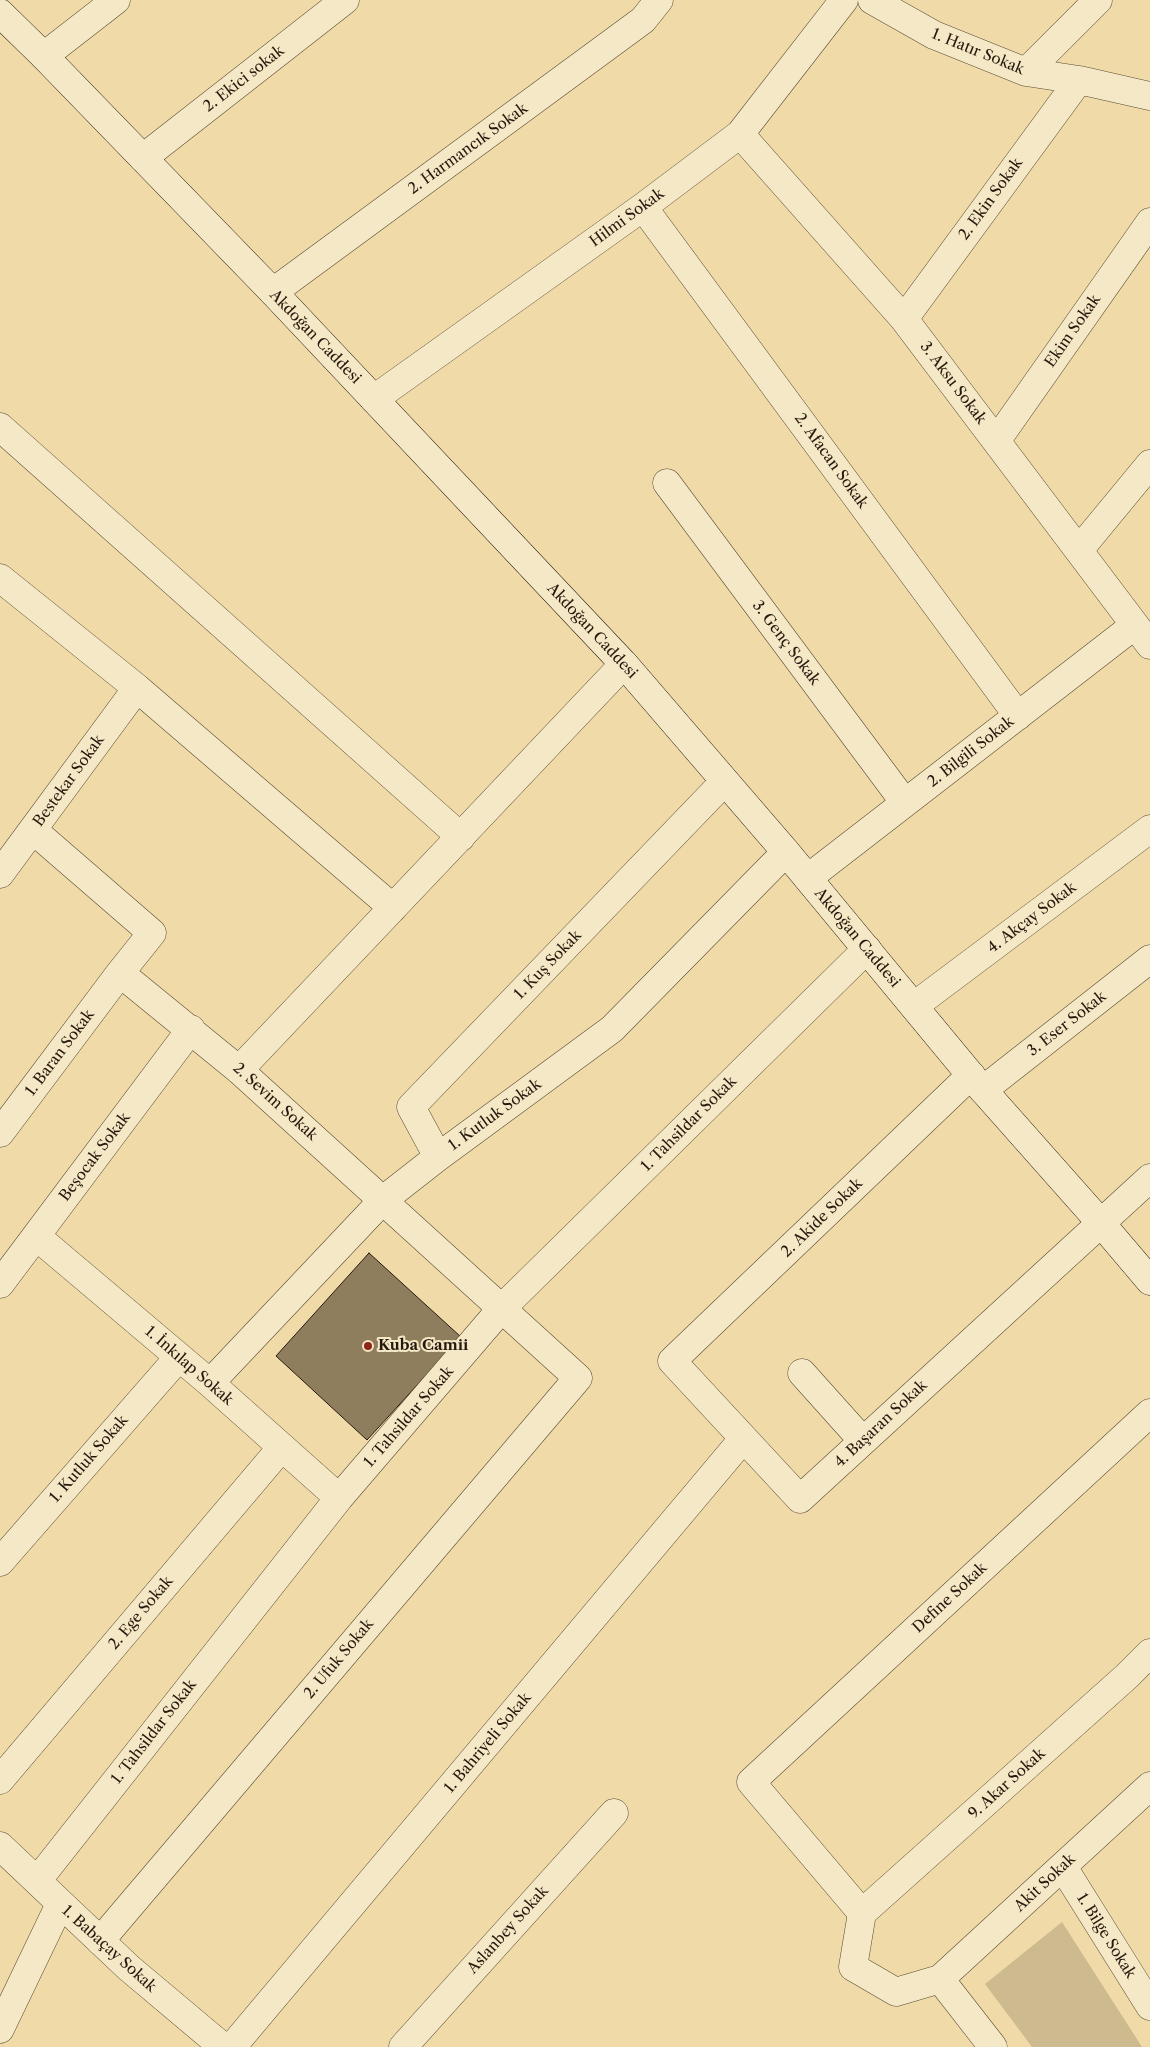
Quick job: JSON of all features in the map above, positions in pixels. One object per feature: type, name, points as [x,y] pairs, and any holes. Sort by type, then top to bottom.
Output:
[{"type":"street","points":[[44,56],[116,0]]},
{"type":"street","name":"2. Ekici sokak","points":[[143,158],[345,0]]},
{"type":"street","name":"2. Harmancık Sokak","points":[[272,292],[643,20],[659,0]]},
{"type":"street","name":"Hilmi Sokak","points":[[374,399],[643,207],[740,134],[844,0]]},
{"type":"street","points":[[1026,72],[1098,0]]},
{"type":"street","name":"1. Hatır Sokak","points":[[883,3],[934,35],[1026,72],[1078,80],[1150,96]]},
{"type":"street","name":"Akdoğan Caddesi","points":[[0,13],[272,292],[624,664],[808,878],[977,1082],[1150,1281]]},
{"type":"street","name":"2. Ekin Sokak","points":[[904,318],[1078,80]]},
{"type":"street","name":"3. Aksu Sokak","points":[[740,134],[904,318],[1142,635]]},
{"type":"street","name":"2. Afacan Sokak","points":[[643,207],[1018,716]]},
{"type":"street","name":"Ekim Sokak","points":[[997,440],[1150,222]]},
{"type":"street","points":[[0,427],[461,836]]},
{"type":"street","points":[[1079,550],[1150,464]]},
{"type":"street","name":"3. Genç Sokak","points":[[667,483],[905,803]]},
{"type":"street","points":[[4,590],[137,688],[393,908]]},
{"type":"street","name":"2. Bilgili Sokak","points":[[808,878],[1018,716],[1142,635]]},
{"type":"street","points":[[239,1070],[624,664]]},
{"type":"street","name":"Bestekar Sokak","points":[[0,874],[137,688]]},
{"type":"street","name":"1. Kuş Sokak","points":[[438,1157],[411,1107],[724,782]]},
{"type":"street","name":"4. Akçay Sokak","points":[[914,1006],[1150,829]]},
{"type":"street","points":[[33,830],[152,933],[120,973]]},
{"type":"street","name":"1. Kutluk Sokak","points":[[210,1383],[383,1200],[438,1157],[612,1029],[786,852]]},
{"type":"street","name":"1. Tahsildar Sokak","points":[[36,1880],[339,1498],[502,1308],[867,949]]},
{"type":"street","name":"3. Eser Sokak","points":[[977,1082],[1150,958]]},
{"type":"street","name":"2. Sevim Sokak","points":[[120,973],[239,1070],[578,1378]]},
{"type":"street","name":"1. Baran Sokak","points":[[0,1133],[120,973]]},
{"type":"street","name":"Beşocak Sokak","points":[[0,1284],[191,1029]]},
{"type":"street","name":"2. Akide Sokak","points":[[672,1361],[977,1082]]},
{"type":"street","name":"4. Başaran Sokak","points":[[672,1361],[800,1499],[1150,1178]]},
{"type":"street","name":"1. İnkılap Sokak","points":[[36,1236],[210,1383],[339,1498]]},
{"type":"street","name":"1. Kutluk Sokak","points":[[0,1562],[179,1357]]},
{"type":"street","points":[[802,1372],[863,1441]]},
{"type":"street","name":"2. Ufuk Sokak","points":[[100,1941],[578,1378]]},
{"type":"street","name":"Define Sokak","points":[[862,1913],[751,1782],[1150,1413]]},
{"type":"street","name":"1. Bahriyeli Sokak","points":[[232,2047],[743,1439]]},
{"type":"street","name":"2. Ege Sokak","points":[[0,1780],[282,1447]]},
{"type":"street","name":"9. Akar Sokak","points":[[862,1913],[1127,1676],[1150,1653]]},
{"type":"street","name":"Akit Sokak","points":[[940,1979],[1150,1786]]},
{"type":"street","name":"Aslanbey Sokak","points":[[402,2047],[614,1813]]},
{"type":"street","name":"1. Babaçay Sokak","points":[[0,1846],[209,2043]]},
{"type":"street","name":"1. Bilge Sokak","points":[[1062,1867],[1150,2006]]},
{"type":"street","points":[[0,2029],[60,1904]]},
{"type":"street","points":[[862,1913],[852,1967],[896,1992],[940,1979],[993,2047]]},
{"type":"shaded area","points":[[1062,1922],[1142,2047],[1032,2047],[985,1984]]},
{"type":"building","name":"Kuba Camii","points":[[369,1253],[461,1337],[367,1440],[276,1356]]},
{"type":"place","name":"Kuba Camii","points":[[368,1346]]}]
